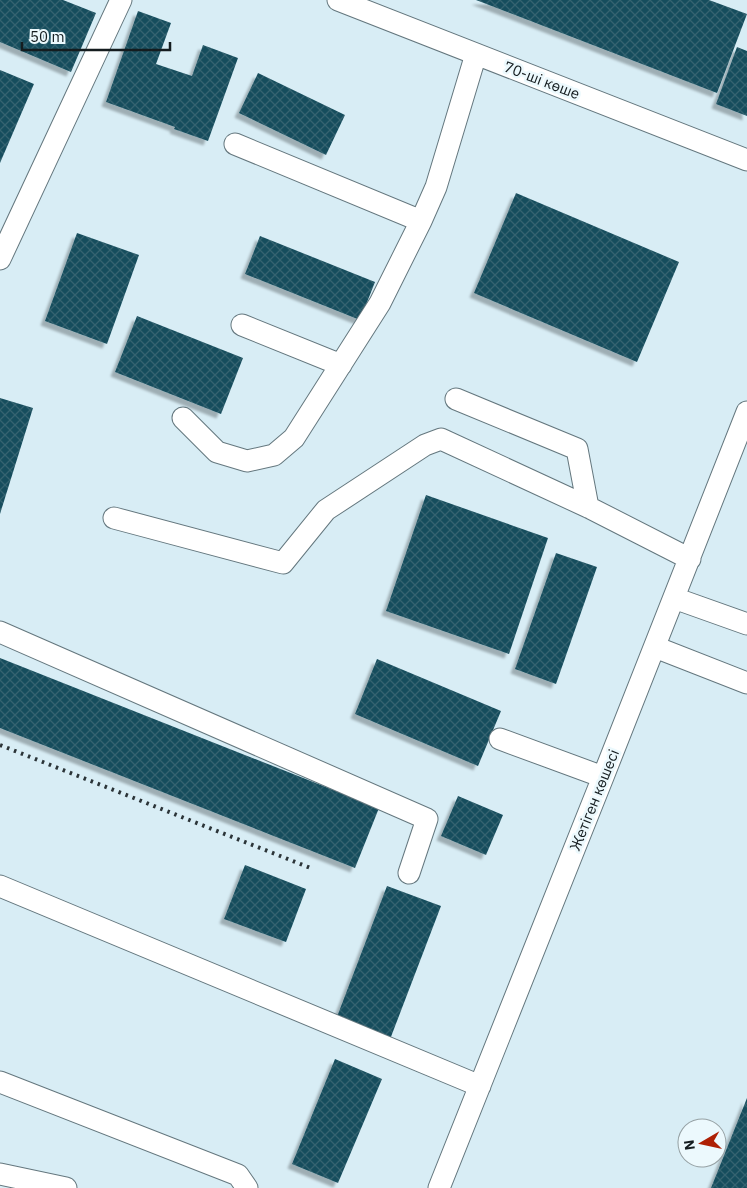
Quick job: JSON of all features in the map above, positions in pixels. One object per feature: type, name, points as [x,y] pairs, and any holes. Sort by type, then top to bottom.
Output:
[{"type":"street","points":[[0,259],[121,0]]},
{"type":"street","name":"70-ші көше","points":[[338,0],[747,160]]},
{"type":"street","points":[[183,418],[217,452],[247,461],[274,455],[294,438],[380,303],[421,221],[436,187],[476,54]]},
{"type":"street","points":[[235,144],[421,221]]},
{"type":"street","points":[[242,325],[340,365]]},
{"type":"street","points":[[456,399],[577,449],[588,507]]},
{"type":"street","name":"Жетіген көшесі","points":[[438,1188],[747,412]]},
{"type":"street","points":[[114,518],[283,563],[326,510],[425,445],[441,439],[588,507],[690,558]]},
{"type":"street","points":[[674,598],[747,624]]},
{"type":"street","points":[[0,632],[427,819],[409,873]]},
{"type":"street","points":[[655,646],[747,683]]},
{"type":"street","points":[[500,739],[603,777]]},
{"type":"street","points":[[0,886],[480,1086]]},
{"type":"street","points":[[0,1082],[238,1175],[247,1188]]},
{"type":"street","points":[[0,1174],[66,1188]]},
{"type":"building","points":[[0,0],[63,0],[96,13],[71,72],[0,42]]},
{"type":"building","points":[[476,0],[709,0],[747,14],[717,93]]},
{"type":"building","points":[[138,11],[171,23],[156,64],[192,76],[203,45],[238,58],[208,141],[106,102]]},
{"type":"building","points":[[737,47],[747,51],[747,116],[716,104]]},
{"type":"building","points":[[0,70],[34,84],[0,163]]},
{"type":"building","points":[[258,73],[345,115],[326,155],[239,113]]},
{"type":"building","points":[[516,193],[679,262],[637,362],[474,293]]},
{"type":"building","points":[[77,233],[139,255],[107,344],[45,321]]},
{"type":"building","points":[[260,236],[375,282],[360,320],[245,274]]},
{"type":"building","points":[[137,316],[243,358],[221,414],[115,372]]},
{"type":"building","points":[[0,398],[33,408],[0,514]]},
{"type":"building","points":[[426,495],[548,538],[509,654],[386,611]]},
{"type":"building","points":[[556,553],[597,567],[556,684],[515,669]]},
{"type":"building","points":[[0,658],[379,808],[355,868],[0,728]]},
{"type":"building","points":[[377,659],[501,711],[478,766],[355,714]]},
{"type":"building","points":[[458,796],[503,815],[486,855],[441,836]]},
{"type":"building","points":[[245,865],[306,889],[286,942],[224,919]]},
{"type":"building","points":[[387,886],[441,906],[389,1042],[335,1022]]},
{"type":"building","points":[[335,1059],[382,1079],[338,1183],[292,1164]]},
{"type":"building","points":[[747,1098],[747,1188],[711,1188],[719,1168],[727,1168],[727,1148]]},
{"type":"railway","points":[[0,745],[313,869]]}]
